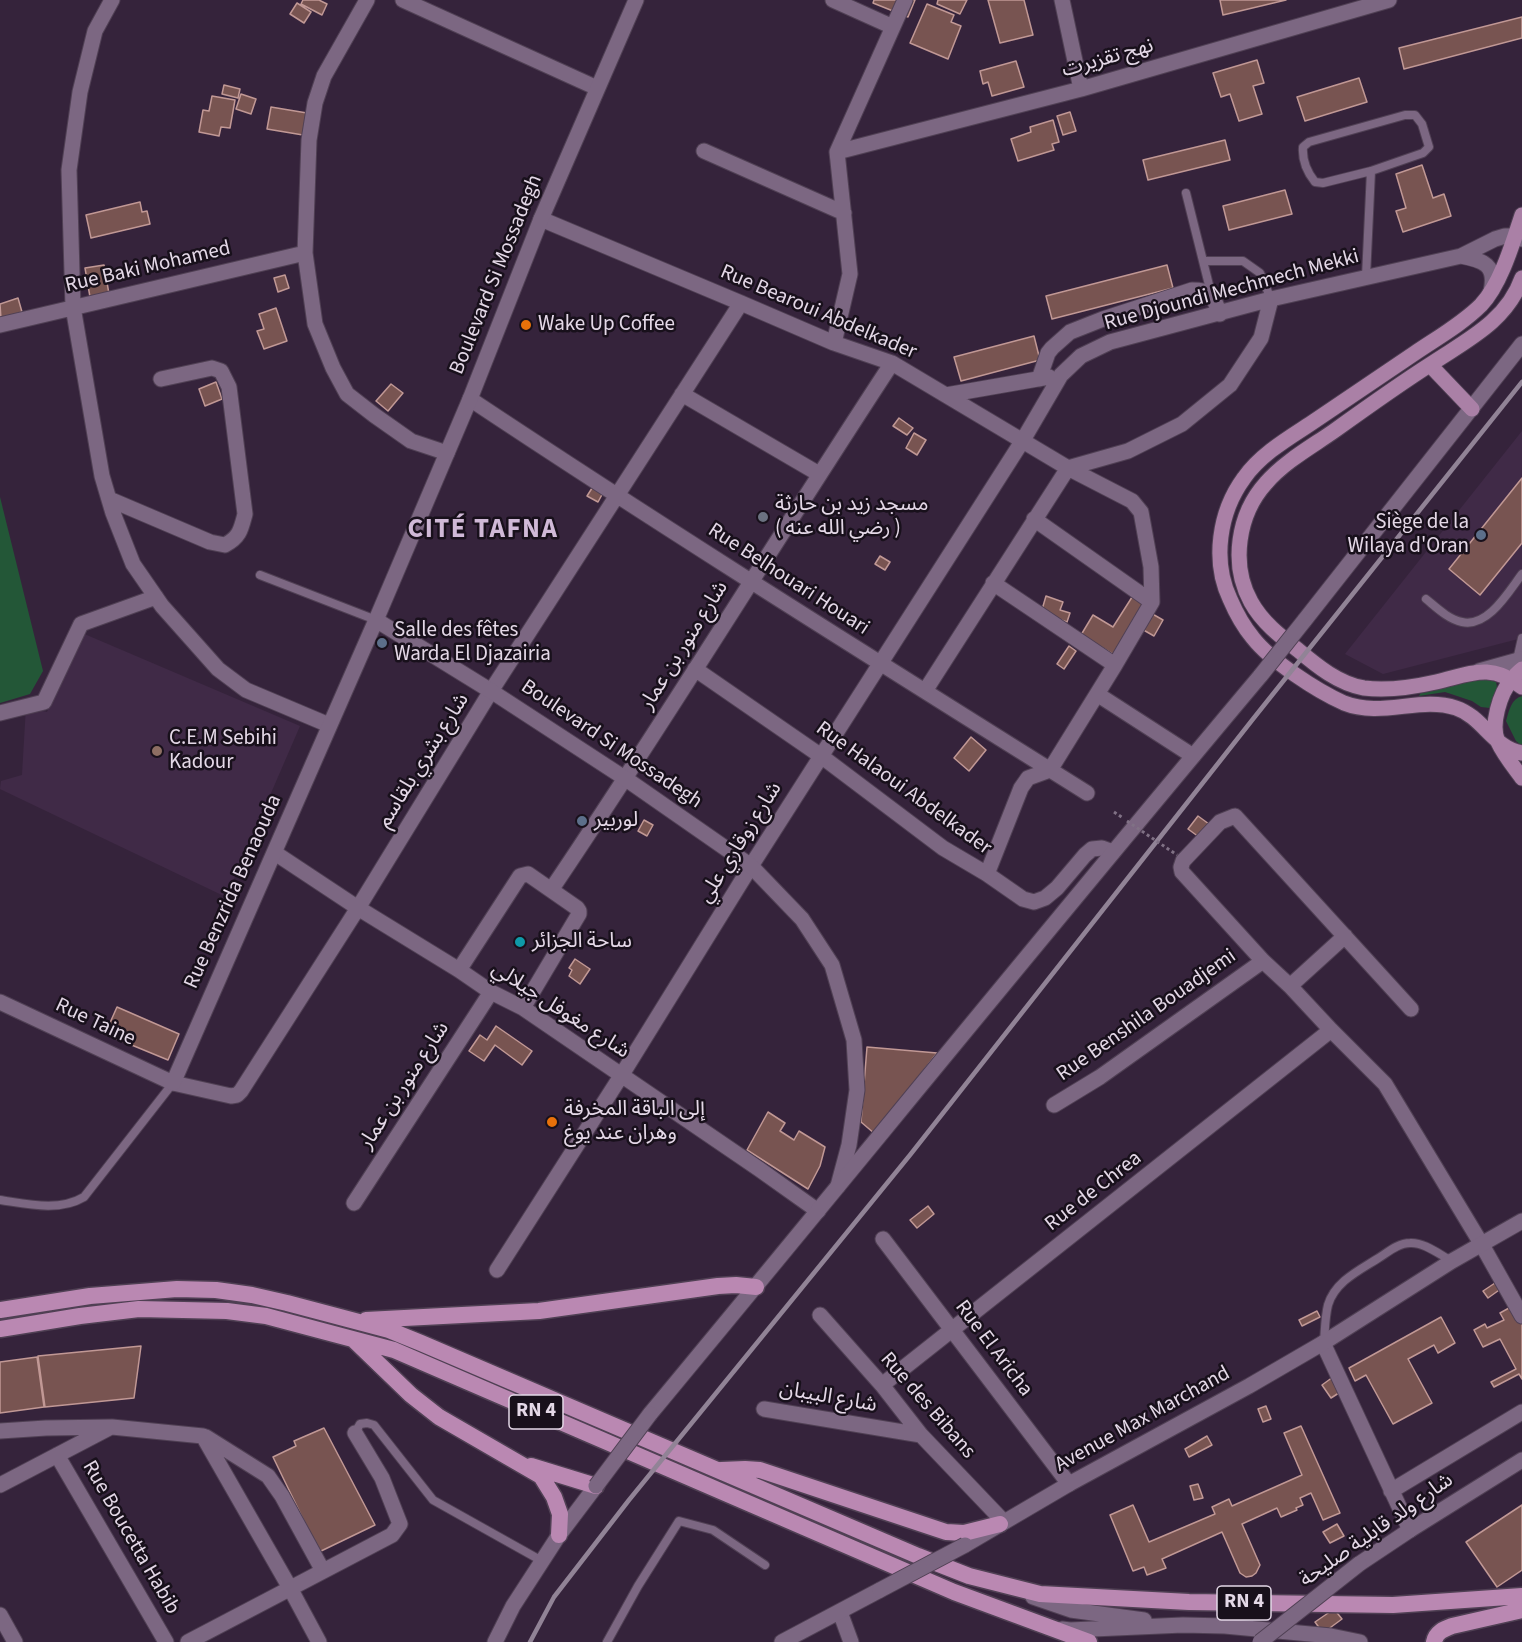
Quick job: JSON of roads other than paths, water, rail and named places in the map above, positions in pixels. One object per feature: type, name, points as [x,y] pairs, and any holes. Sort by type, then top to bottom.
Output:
[{"type":"highway","points":[[354,1320],[539,1311],[718,1286],[756,1287]]},
{"type":"highway","name":"RN 4","points":[[0,1310],[90,1296],[177,1289],[252,1295],[354,1320],[389,1330],[421,1343],[857,1531],[969,1576],[1040,1594],[1189,1602],[1393,1605],[1522,1596]]},
{"type":"highway","name":"RN 4","points":[[0,1329],[139,1309],[227,1311],[266,1316],[394,1350],[954,1592],[1089,1642]]},
{"type":"highway","points":[[352,1338],[411,1395],[439,1417],[541,1476],[554,1497],[560,1514],[560,1535]]},
{"type":"highway","points":[[516,1461],[596,1486]]},
{"type":"highway","points":[[719,1470],[745,1469],[768,1472],[946,1532],[964,1533],[1002,1523]]},
{"type":"highway","points":[[1434,1642],[1441,1630],[1452,1626],[1522,1610]]},
{"type":"main road","points":[[1522,215],[1518,237],[1500,275],[1482,303],[1469,316],[1292,436],[1254,466],[1244,478],[1228,509],[1220,541],[1222,574],[1235,612],[1245,628],[1266,652],[1307,682],[1346,703],[1365,708],[1383,709],[1440,704],[1457,708],[1469,714],[1505,748],[1522,753]]},
{"type":"main road","points":[[1519,671],[1497,673],[1477,671],[1437,682],[1392,688],[1352,685],[1315,665],[1275,632],[1261,617],[1250,601],[1243,583],[1239,560],[1239,537],[1255,496],[1268,481],[1298,455],[1476,335],[1503,312],[1522,279]]},
{"type":"main road","points":[[1430,365],[1472,409]]},
{"type":"main road","points":[[1519,671],[1500,701],[1496,714],[1497,741],[1522,778]]},
{"type":"street","points":[[112,0],[94,31],[80,92],[69,170],[73,307],[102,476],[133,564],[162,606],[218,669],[246,690],[329,725]]},
{"type":"street","points":[[366,0],[324,76],[315,103],[309,140],[305,253],[315,324],[333,368],[347,394],[411,441],[447,453]]},
{"type":"street","points":[[403,0],[597,88]]},
{"type":"street","name":"Boulevard Si Mossadegh","points":[[636,0],[541,219],[470,399],[376,620],[491,691],[626,779],[751,866],[802,919],[832,965],[854,1040],[857,1090],[849,1145],[837,1189]]},
{"type":"street","points":[[833,0],[893,27]]},
{"type":"street","points":[[834,343],[850,274],[837,152],[905,0]]},
{"type":"street","points":[[1062,0],[1081,89]]},
{"type":"street","name":"نهج تقزيرت","points":[[837,152],[1081,89],[1389,0]]},
{"type":"street","points":[[704,151],[844,213]]},
{"type":"street","name":"Rue Bearoui Abdelkader","points":[[541,219],[834,343],[892,363],[1068,468],[1132,501],[1141,512],[1151,567],[1152,602]]},
{"type":"street","name":"Rue Djoundi Mechmech Mekki","points":[[1023,440],[1060,375],[1081,356],[1110,342],[1271,299],[1461,256],[1494,239],[1505,236],[1518,237]]},
{"type":"street","name":"Rue Baki Mohamed","points":[[0,325],[305,253]]},
{"type":"street","points":[[1461,256],[1485,263],[1493,275],[1491,291]]},
{"type":"street","points":[[1039,379],[1052,348],[1070,332],[1103,319],[1192,290],[1206,290],[1211,294],[1220,314]]},
{"type":"street","points":[[926,691],[1068,468],[1128,451],[1182,424],[1230,385],[1261,338],[1271,299]]},
{"type":"street","name":"شارع بشري بلقاسم","points":[[173,1083],[231,1096],[241,1091],[358,908],[491,691],[741,303]]},
{"type":"street","points":[[495,1642],[513,1606],[542,1561],[650,1414],[1261,675],[1522,344]]},
{"type":"street","name":"شارع منور بن عمار","points":[[551,890],[626,779],[892,363]]},
{"type":"street","points":[[109,499],[210,542],[225,546],[234,541],[241,531],[245,514],[244,503],[229,387],[225,377],[221,371],[212,368],[162,379]]},
{"type":"street","points":[[946,395],[1060,375]]},
{"type":"street","points":[[682,394],[819,474]]},
{"type":"street","name":"Rue Belhouari Houari","points":[[470,399],[880,664],[1087,793]]},
{"type":"street","name":"شارع زوقاري علي","points":[[497,1270],[1023,440]]},
{"type":"street","points":[[987,874],[1021,789],[1028,778],[1050,770],[1152,602],[1034,519]]},
{"type":"street","points":[[993,583],[1115,665]]},
{"type":"street","points":[[0,713],[44,702],[81,624],[156,597]]},
{"type":"street","name":"Rue Benzrida Benaouda","points":[[173,1083],[376,620]]},
{"type":"street","name":"Rue Halaoui Abdelkader","points":[[695,669],[821,756],[943,848],[1023,899],[1034,902],[1045,898],[1092,849],[1102,848],[1113,852]]},
{"type":"street","points":[[1097,694],[1193,756]]},
{"type":"street","points":[[1411,1009],[1236,816],[1220,822],[1183,861],[1182,872],[1263,961],[1385,1084],[1522,1316]]},
{"type":"street","name":"شارع مغوفل جيلالي","points":[[275,853],[491,992],[523,1008],[818,1211]]},
{"type":"street","points":[[459,970],[520,876],[528,874],[577,908],[579,915],[523,1008]]},
{"type":"street","points":[[1290,986],[1345,936]]},
{"type":"street","name":"Rue Benshila Bouadjemi","points":[[1054,1105],[1100,1077],[1263,961]]},
{"type":"street","name":"شارع منور بن عمار","points":[[354,1203],[491,992]]},
{"type":"street","name":"Rue Taine","points":[[0,1002],[173,1083]]},
{"type":"street","name":"Rue de Chrea","points":[[882,1385],[1331,1030]]},
{"type":"street","name":"Avenue Max Marchand","points":[[782,1642],[965,1545],[1069,1484],[1249,1386],[1452,1261],[1520,1222]]},
{"type":"street","name":"Rue El Aricha","points":[[883,1239],[1069,1484]]},
{"type":"street","name":"Rue des Bibans","points":[[820,1315],[882,1385],[921,1435],[1002,1523]]},
{"type":"street","points":[[1323,1342],[1410,1530]]},
{"type":"street","name":"شارع البيبان","points":[[764,1409],[921,1435]]},
{"type":"street","points":[[1391,1491],[1522,1412]]},
{"type":"street","points":[[0,1431],[112,1427],[203,1436],[268,1476],[282,1496],[323,1571]]},
{"type":"street","points":[[0,1485],[112,1427]]},
{"type":"street","points":[[188,1642],[393,1535],[400,1524],[382,1478],[355,1433]]},
{"type":"street","points":[[203,1436],[319,1642]]},
{"type":"street","name":"Rue Boucetta Habib","points":[[57,1455],[166,1642]]},
{"type":"street","name":"شارع ولد قابلية صليحة","points":[[1260,1642],[1359,1564],[1522,1460]]},
{"type":"street","points":[[969,1576],[1071,1610],[1183,1625]]},
{"type":"street","points":[[840,1612],[850,1642]]},
{"type":"street","points":[[0,1616],[15,1642]]},
{"type":"street","points":[[1048,1627],[1070,1630],[1183,1625],[1225,1626],[1331,1636],[1360,1642]]},
{"type":"lane","points":[[1405,115],[1415,115],[1422,124],[1429,147],[1423,153],[1371,171],[1315,183],[1302,155],[1303,147],[1309,142],[1405,115]]},
{"type":"lane","points":[[1366,277],[1371,171]]},
{"type":"lane","points":[[1186,192],[1211,294]]},
{"type":"lane","points":[[1203,261],[1243,261],[1260,273],[1271,299]]},
{"type":"lane","points":[[1426,599],[1446,615],[1464,623],[1482,620],[1495,609],[1522,574]]},
{"type":"lane","points":[[260,575],[376,620]]},
{"type":"lane","points":[[1519,671],[1522,638]]},
{"type":"lane","points":[[0,1200],[31,1205],[60,1205],[77,1202],[84,1197],[173,1083]]},
{"type":"lane","points":[[1323,1342],[1328,1306],[1332,1295],[1339,1285],[1358,1271],[1398,1246],[1410,1243],[1422,1244],[1452,1261]]},
{"type":"lane","points":[[355,1433],[360,1424],[374,1425],[433,1500],[542,1561]]},
{"type":"lane","points":[[607,1642],[638,1586],[679,1521],[713,1530],[765,1565]]},
{"type":"railway","points":[[530,1642],[554,1597],[629,1500],[910,1155],[1522,382]]},
{"type":"place","name":"Wake Up Coffee","points":[[526,325]]},
{"type":"place","name":"مسجد زيد بن حارثة ( رضي الله عنه )","points":[[763,517]]},
{"type":"place","name":"Siège de la Wilaya d'Oran","points":[[1481,535]]},
{"type":"place","name":"Salle des fêtes Warda El Djazairia","points":[[382,643]]},
{"type":"place","name":"C.E.M Sebihi Kadour","points":[[157,751]]},
{"type":"place","name":"لوربير","points":[[582,821]]},
{"type":"place","name":"ساحة الجزائر","points":[[520,942]]},
{"type":"place","name":"إلى الباقة المخرفة وهران عند يوغ","points":[[552,1122]]},
{"type":"district","name":"CITÉ TAFNA","points":[[483,531]]}]
